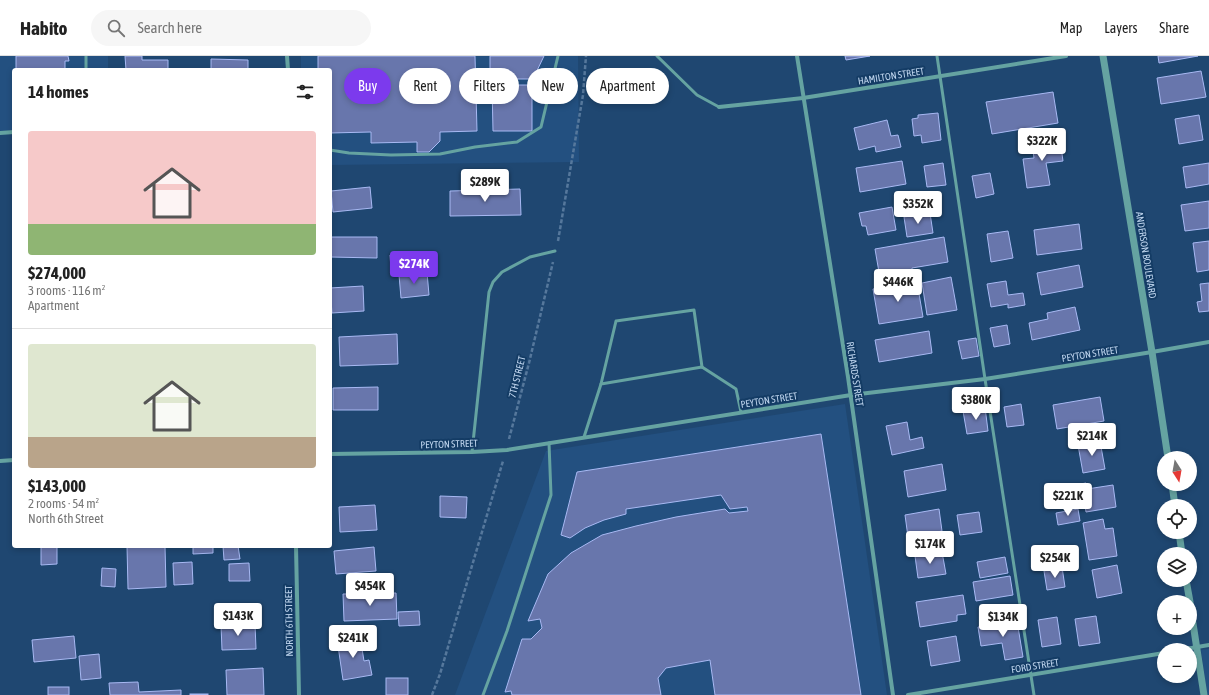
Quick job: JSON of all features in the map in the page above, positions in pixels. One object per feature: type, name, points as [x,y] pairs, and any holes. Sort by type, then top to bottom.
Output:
[{"type":"street","points":[[287,56],[288,68]]},
{"type":"street","name":"RICHARDS STREET","points":[[797,56],[851,395],[893,695]]},
{"type":"street","name":"HAMILTON STREET","points":[[719,107],[803,98],[1066,56]]},
{"type":"street","name":"ANDERSON BOULEVARD","points":[[1103,56],[1167,451]]},
{"type":"street","points":[[0,133],[12,132]]},
{"type":"street","name":"PEYTON STREET","points":[[332,454],[472,452],[506,450],[851,395],[985,379],[1209,342]]},
{"type":"street","points":[[0,461],[12,460]]},
{"type":"street","name":"NORTH 6TH STREET","points":[[296,548],[299,695]]},
{"type":"street","points":[[1197,647],[1209,645]]},
{"type":"street","points":[[1197,653],[1204,695]]},
{"type":"street","name":"FORD STREET","points":[[908,695],[1157,654]]},
{"type":"lane","points":[[86,56],[86,68]]},
{"type":"lane","points":[[332,150],[349,153],[391,155],[440,154],[475,147],[517,142],[541,127],[558,56]]},
{"type":"lane","points":[[657,56],[697,96],[719,107]]},
{"type":"lane","points":[[937,56],[1034,695]]},
{"type":"lane","points":[[472,452],[489,292],[493,282],[502,272],[530,257],[555,251]]},
{"type":"lane","points":[[584,437],[601,384],[616,321],[694,310],[702,367]]},
{"type":"lane","points":[[601,384],[702,367],[736,389],[741,412]]},
{"type":"lane","points":[[483,695],[507,631],[551,495],[549,443]]},
{"type":"path","name":"7TH STREET","points":[[432,695],[440,674],[506,450],[529,363],[555,251],[583,95],[586,56]]},
{"type":"shaded area","points":[[0,56],[108,56],[108,68],[12,68],[12,130],[0,131]]},
{"type":"shaded area","points":[[301,56],[578,56],[579,162],[332,165],[332,68],[301,68]]},
{"type":"shaded area","points":[[845,404],[887,695],[455,695],[546,451]]},
{"type":"shaded area","points":[[1209,649],[1209,695],[1207,695],[1201,650]]},
{"type":"building","points":[[16,56],[68,56],[69,61],[65,61],[65,68],[16,68]]},
{"type":"building","points":[[125,56],[142,56],[142,60],[168,60],[168,68],[126,68]]},
{"type":"building","points":[[318,56],[475,56],[475,68],[459,68],[459,104],[476,104],[477,131],[440,132],[440,141],[429,152],[417,152],[417,142],[371,143],[371,132],[332,133],[332,68],[318,68]]},
{"type":"building","points":[[490,56],[544,56],[538,68],[527,68],[527,79],[519,79],[519,68],[490,68]]},
{"type":"building","points":[[845,56],[870,56],[846,60]]},
{"type":"building","points":[[1158,56],[1198,56],[1159,63]]},
{"type":"building","points":[[211,59],[248,60],[248,68],[211,68]]},
{"type":"building","points":[[1201,71],[1206,97],[1161,104],[1157,78]]},
{"type":"building","points":[[519,85],[527,85],[527,104],[532,104],[532,131],[493,131],[492,104],[519,104]]},
{"type":"building","points":[[1053,92],[1058,123],[992,134],[986,102]]},
{"type":"building","points":[[938,113],[941,140],[922,143],[921,135],[914,136],[912,119],[918,118],[918,115]]},
{"type":"building","points":[[1199,115],[1203,140],[1179,144],[1175,119]]},
{"type":"building","points":[[887,120],[891,136],[898,135],[901,147],[876,152],[875,146],[859,150],[854,128]]},
{"type":"building","points":[[1060,139],[1063,161],[1046,163],[1050,185],[1027,188],[1023,159],[1034,158],[1032,143]]},
{"type":"building","points":[[902,161],[906,184],[860,192],[856,168]]},
{"type":"building","points":[[943,163],[946,185],[927,187],[924,166]]},
{"type":"building","points":[[1209,163],[1209,184],[1186,188],[1183,167]]},
{"type":"building","points":[[990,173],[994,194],[976,198],[972,176]]},
{"type":"building","points":[[370,187],[372,208],[333,212],[332,191]]},
{"type":"building","points":[[520,189],[521,215],[450,216],[450,191]]},
{"type":"building","points":[[1209,201],[1209,228],[1185,231],[1181,205]]},
{"type":"building","points":[[892,207],[896,230],[868,235],[866,226],[862,226],[859,213]]},
{"type":"building","points":[[930,213],[933,233],[907,237],[904,217]]},
{"type":"building","points":[[1079,224],[1082,249],[1037,255],[1034,230]]},
{"type":"building","points":[[1008,231],[1013,258],[991,262],[987,234]]},
{"type":"building","points":[[332,237],[377,237],[377,258],[332,257]]},
{"type":"building","points":[[944,237],[948,262],[912,268],[912,273],[880,278],[875,249]]},
{"type":"building","points":[[1209,241],[1209,270],[1197,272],[1193,243]]},
{"type":"building","points":[[411,254],[411,268],[391,269],[390,255]]},
{"type":"building","points":[[1079,265],[1083,287],[1041,295],[1037,273]]},
{"type":"building","points":[[427,272],[429,295],[401,298],[399,275]]},
{"type":"building","points":[[951,277],[957,310],[927,315],[922,283]]},
{"type":"building","points":[[1006,281],[1008,295],[1023,293],[1025,305],[1008,308],[1008,304],[991,307],[987,284]]},
{"type":"building","points":[[917,282],[923,317],[879,324],[873,289]]},
{"type":"building","points":[[1209,283],[1209,311],[1199,312],[1197,302],[1202,301],[1200,284]]},
{"type":"building","points":[[363,286],[364,311],[332,313],[332,288]]},
{"type":"building","points":[[1075,307],[1080,330],[1032,340],[1029,323],[1048,319],[1047,313]]},
{"type":"building","points":[[1007,325],[1010,344],[994,347],[990,328]]},
{"type":"building","points":[[929,331],[932,353],[879,362],[875,340]]},
{"type":"building","points":[[397,334],[398,364],[340,366],[339,337]]},
{"type":"building","points":[[976,338],[979,356],[962,359],[958,341]]},
{"type":"building","points":[[378,387],[378,410],[333,410],[333,388]]},
{"type":"building","points":[[1100,397],[1104,421],[1057,429],[1053,405]]},
{"type":"building","points":[[1021,404],[1024,425],[1007,427],[1004,407]]},
{"type":"building","points":[[985,407],[988,431],[967,434],[963,411]]},
{"type":"building","points":[[907,422],[910,440],[922,437],[924,448],[892,455],[886,426]]},
{"type":"building","points":[[821,434],[861,695],[715,695],[710,660],[666,668],[658,678],[661,695],[512,695],[511,691],[505,692],[522,639],[531,639],[542,628],[540,619],[528,621],[548,574],[571,553],[602,535],[636,526],[676,517],[725,509],[729,513],[748,511],[747,507],[730,509],[721,495],[626,509],[626,514],[604,520],[585,528],[570,538],[561,535],[577,472]]},
{"type":"building","points":[[1100,441],[1105,469],[1083,473],[1078,445]]},
{"type":"building","points":[[942,464],[946,490],[908,497],[904,471]]},
{"type":"building","points":[[1086,483],[1087,489],[1113,485],[1116,507],[1086,512],[1085,505],[1072,508],[1069,486]]},
{"type":"building","points":[[440,496],[467,497],[466,518],[440,517]]},
{"type":"building","points":[[375,505],[377,530],[340,532],[339,507]]},
{"type":"building","points":[[939,509],[942,531],[908,537],[905,515]]},
{"type":"building","points":[[1078,509],[1080,521],[1058,525],[1056,513]]},
{"type":"building","points":[[979,512],[982,532],[960,535],[957,515]]},
{"type":"building","points":[[1103,519],[1105,529],[1113,528],[1117,556],[1089,560],[1083,523]]},
{"type":"building","points":[[374,547],[376,571],[336,574],[334,551]]},
{"type":"building","points":[[41,548],[57,548],[57,564],[41,565]]},
{"type":"building","points":[[127,548],[165,548],[166,587],[128,589]]},
{"type":"building","points":[[193,548],[213,548],[213,553],[193,554]]},
{"type":"building","points":[[223,548],[238,548],[240,559],[224,560]]},
{"type":"building","points":[[942,552],[946,574],[918,578],[915,556]]},
{"type":"building","points":[[1005,557],[1008,573],[980,578],[977,562]]},
{"type":"building","points":[[192,562],[193,584],[174,585],[173,563]]},
{"type":"building","points":[[249,563],[250,581],[229,581],[229,564]]},
{"type":"building","points":[[1117,565],[1122,593],[1097,598],[1092,570]]},
{"type":"building","points":[[1062,567],[1065,587],[1047,590],[1044,571]]},
{"type":"building","points":[[102,568],[116,569],[115,587],[101,586]]},
{"type":"building","points":[[1010,576],[1013,595],[976,601],[973,582]]},
{"type":"building","points":[[396,593],[397,619],[344,621],[343,594]]},
{"type":"building","points":[[963,595],[966,614],[957,615],[957,621],[920,627],[916,602]]},
{"type":"building","points":[[419,611],[420,625],[399,626],[398,612]]},
{"type":"building","points":[[1096,616],[1100,643],[1079,646],[1075,619]]},
{"type":"building","points":[[1057,617],[1061,644],[1042,647],[1038,620]]},
{"type":"building","points":[[1017,621],[1023,657],[1005,660],[1002,643],[981,646],[978,627]]},
{"type":"building","points":[[255,624],[256,649],[222,650],[221,625]]},
{"type":"building","points":[[74,636],[76,658],[34,662],[32,640]]},
{"type":"building","points":[[360,636],[364,661],[369,660],[372,675],[343,680],[337,639]]},
{"type":"building","points":[[956,636],[960,661],[931,666],[927,641]]},
{"type":"building","points":[[99,654],[101,678],[81,680],[79,656]]},
{"type":"building","points":[[263,668],[264,695],[227,695],[226,670]]},
{"type":"building","points":[[386,678],[408,678],[408,695],[386,695]]},
{"type":"building","points":[[138,682],[139,692],[181,690],[181,695],[110,695],[109,683]]},
{"type":"building","points":[[48,687],[69,687],[69,695],[48,695]]},
{"type":"building","points":[[208,694],[208,695],[190,695]]}]
